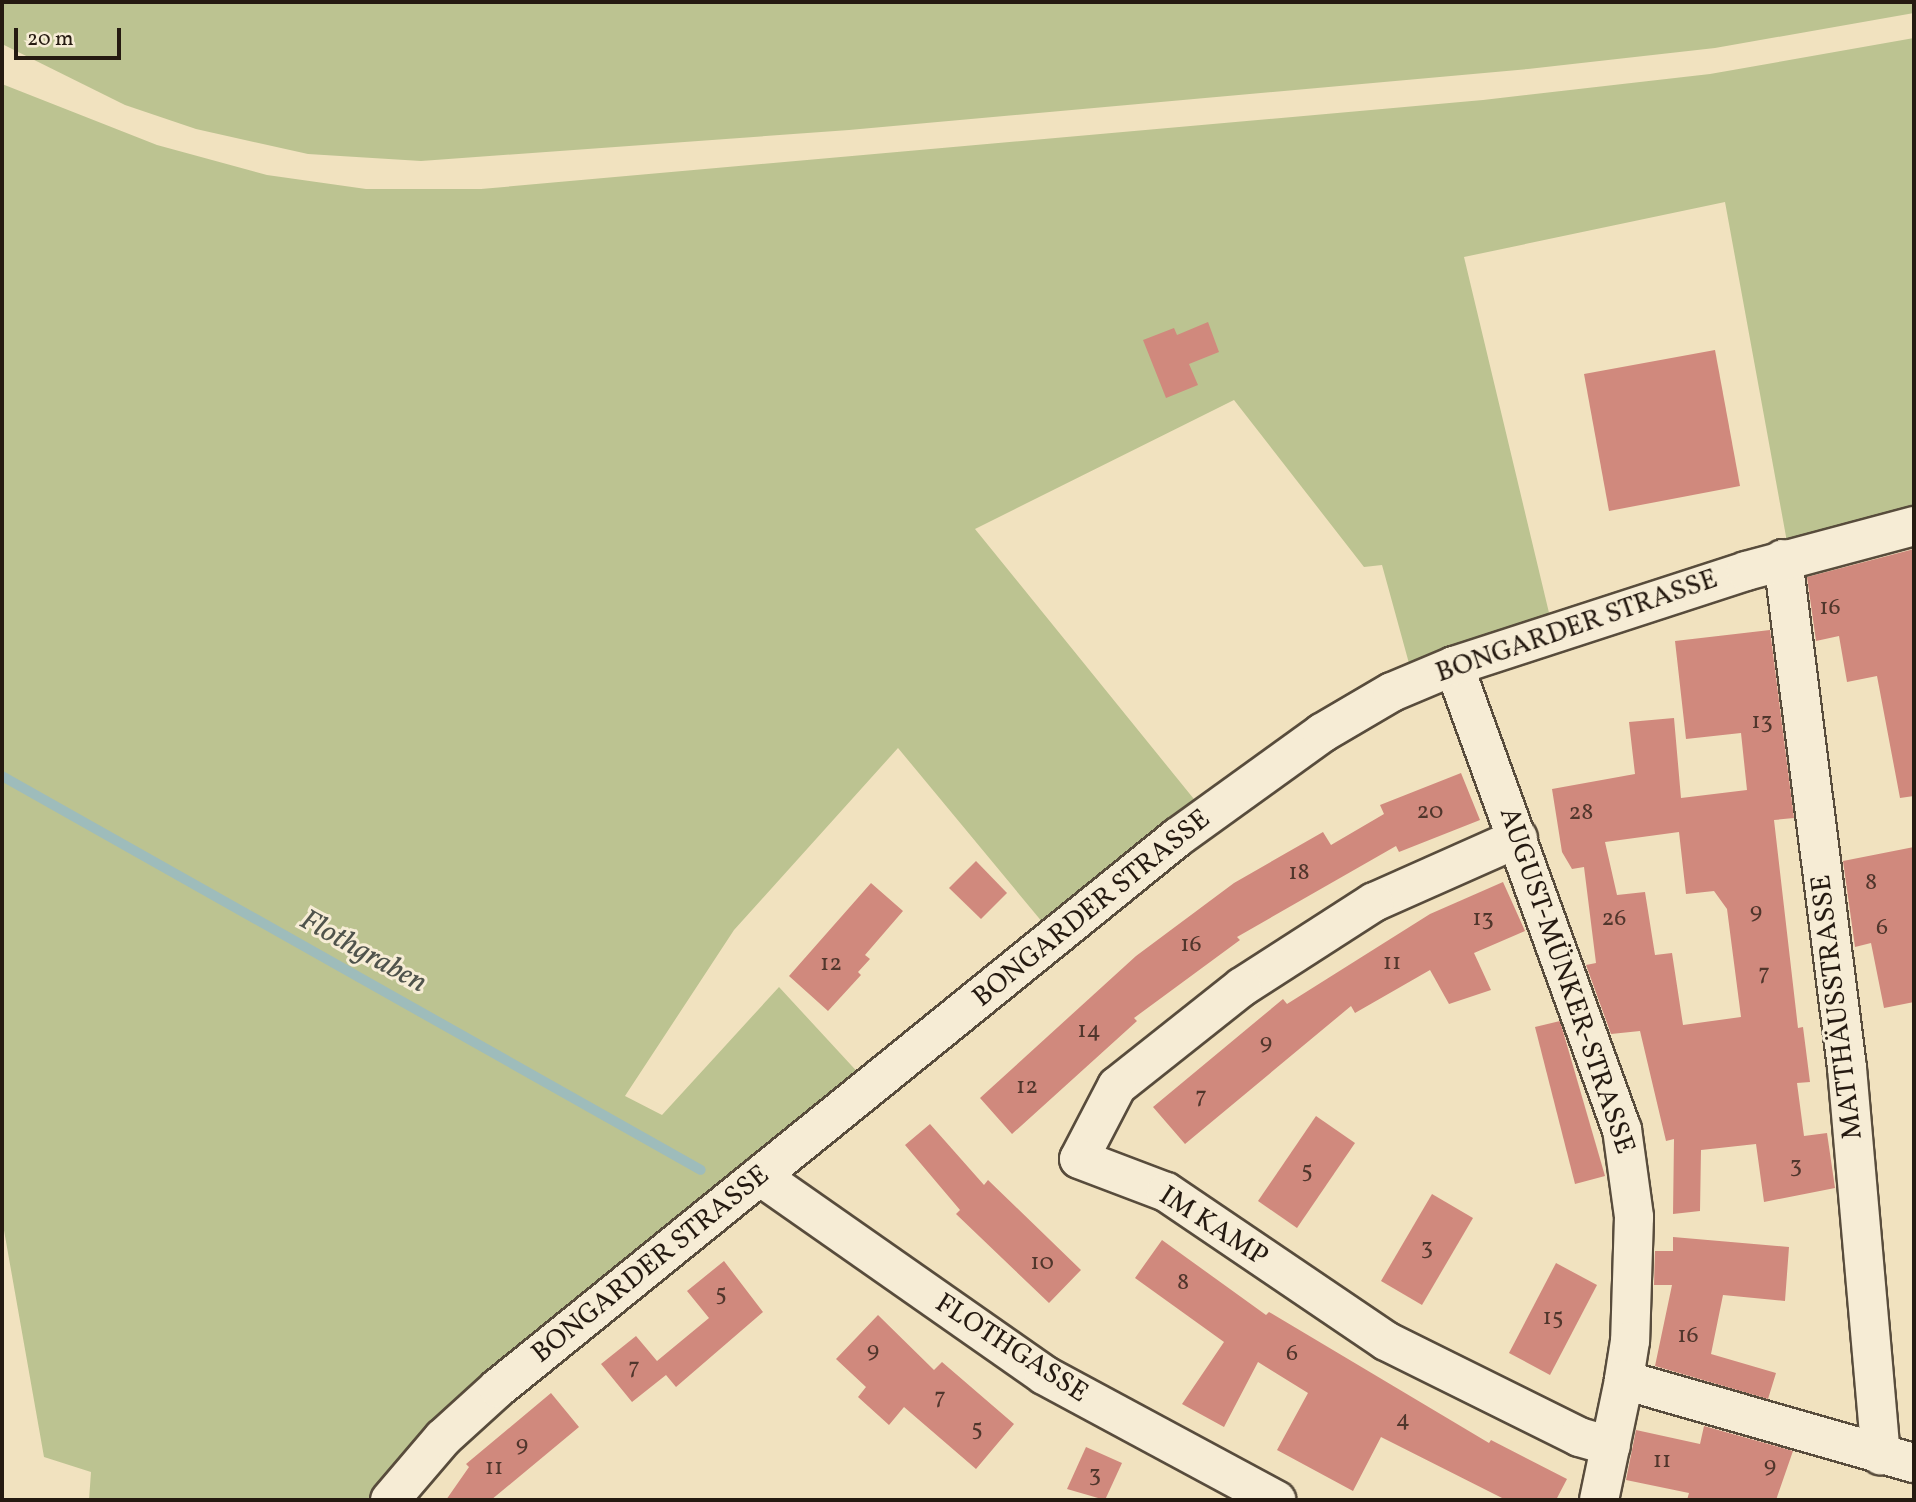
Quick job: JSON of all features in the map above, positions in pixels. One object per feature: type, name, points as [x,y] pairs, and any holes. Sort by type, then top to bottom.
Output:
[{"type":"street","name":"BONGARDER STRASSE","points":[[390,1500],[469,1413],[1178,837],[1270,768],[1374,702],[1454,666],[1783,559],[1914,526]]},
{"type":"street","name":"MATTHÄUSSTRASSE","points":[[1783,559],[1898,1460]]},
{"type":"street","name":"AUGUST-MÜNKER-STRASSE","points":[[1454,666],[1614,1101],[1629,1156],[1634,1217],[1630,1341],[1624,1380]]},
{"type":"street","name":"IM KAMP","points":[[1518,838],[1374,902],[1242,987],[1117,1086],[1079,1159],[1166,1192],[1386,1341],[1579,1437],[1611,1446]]},
{"type":"street","name":"FLOTHGASSE","points":[[760,1176],[1044,1375],[1276,1500]]},
{"type":"street","points":[[1599,1500],[1624,1380],[1898,1460]]},
{"type":"green space","points":[[2,2],[1914,2],[1914,13],[1715,48],[1528,69],[849,130],[421,161],[308,154],[196,129],[125,105],[2,44]]},
{"type":"green space","points":[[1914,38],[1914,511],[1787,542],[1725,202],[1464,257],[1550,617],[1410,667],[1382,565],[1364,567],[1234,400],[975,529],[1202,809],[1048,929],[898,748],[734,930],[625,1096],[662,1115],[779,987],[863,1078],[371,1500],[89,1500],[91,1472],[44,1457],[2,1219],[2,84],[157,145],[267,175],[366,189],[481,189],[1483,100],[1710,74]]},
{"type":"building","points":[[1208,322],[1219,352],[1189,364],[1198,385],[1166,398],[1143,340],[1174,328],[1177,335]]},
{"type":"building","points":[[1715,350],[1740,486],[1609,511],[1584,374]]},
{"type":"building","points":[[1914,549],[1914,796],[1900,798],[1877,676],[1847,682],[1839,636],[1816,641],[1807,577]]},
{"type":"building","points":[[1770,630],[1794,818],[1774,820],[1798,1028],[1803,1027],[1810,1082],[1797,1083],[1804,1136],[1827,1133],[1835,1188],[1764,1202],[1756,1144],[1701,1150],[1700,1211],[1673,1214],[1674,1139],[1666,1141],[1640,1031],[1611,1034],[1586,965],[1596,963],[1584,867],[1572,869],[1562,852],[1552,789],[1635,774],[1629,722],[1674,718],[1681,798],[1747,790],[1741,733],[1686,739],[1675,641]],"holes":[[[1679,832],[1686,894],[1714,891],[1727,909],[1741,1017],[1683,1025],[1672,953],[1655,955],[1645,892],[1617,895],[1605,842]]]},
{"type":"building","points":[[1461,773],[1480,820],[1399,852],[1396,846],[1237,937],[1240,940],[1134,1018],[1137,1021],[1012,1134],[980,1098],[1136,956],[1234,883],[1323,832],[1331,845],[1384,814],[1380,805]]},
{"type":"building","points":[[1914,847],[1914,1002],[1884,1008],[1871,943],[1855,947],[1843,861]]},
{"type":"building","points":[[976,861],[1007,893],[981,919],[949,888]]},
{"type":"building","points":[[1503,882],[1525,931],[1474,953],[1491,990],[1449,1004],[1430,970],[1355,1013],[1351,1006],[1185,1144],[1153,1107],[1283,999],[1287,1004],[1430,914]]},
{"type":"building","points":[[871,883],[903,911],[865,955],[870,959],[858,972],[861,975],[828,1011],[789,976]]},
{"type":"building","points":[[1560,1021],[1605,1176],[1575,1184],[1535,1027]]},
{"type":"building","points":[[1316,1116],[1355,1143],[1297,1228],[1258,1201]]},
{"type":"building","points":[[930,1124],[984,1185],[988,1180],[1081,1270],[1049,1303],[956,1214],[960,1210],[905,1145]]},
{"type":"building","points":[[1432,1194],[1473,1218],[1422,1305],[1381,1281]]},
{"type":"building","points":[[1673,1237],[1789,1247],[1785,1301],[1723,1295],[1711,1354],[1776,1373],[1768,1399],[1655,1366],[1672,1285],[1654,1285],[1655,1251],[1673,1251]]},
{"type":"building","points":[[1162,1240],[1266,1315],[1269,1312],[1489,1443],[1491,1440],[1567,1479],[1556,1500],[1506,1500],[1381,1437],[1353,1491],[1277,1450],[1308,1393],[1258,1362],[1224,1427],[1182,1404],[1224,1342],[1135,1278]]},
{"type":"building","points":[[724,1261],[763,1312],[676,1387],[666,1375],[632,1402],[601,1364],[636,1336],[657,1361],[709,1318],[687,1291]]},
{"type":"building","points":[[1556,1263],[1597,1285],[1550,1375],[1509,1353]]},
{"type":"building","points":[[878,1315],[934,1370],[942,1362],[1014,1424],[976,1469],[904,1407],[889,1425],[858,1397],[866,1387],[836,1359]]},
{"type":"building","points":[[551,1393],[579,1427],[491,1500],[446,1500],[469,1467],[466,1464]]},
{"type":"building","points":[[1704,1426],[1793,1451],[1776,1500],[1687,1500],[1689,1493],[1626,1480],[1636,1430],[1700,1444]]},
{"type":"building","points":[[1086,1447],[1122,1463],[1105,1500],[1067,1489]]},
{"type":"waterway","name":"Flothgraben","points":[[2,776],[701,1170]]}]
